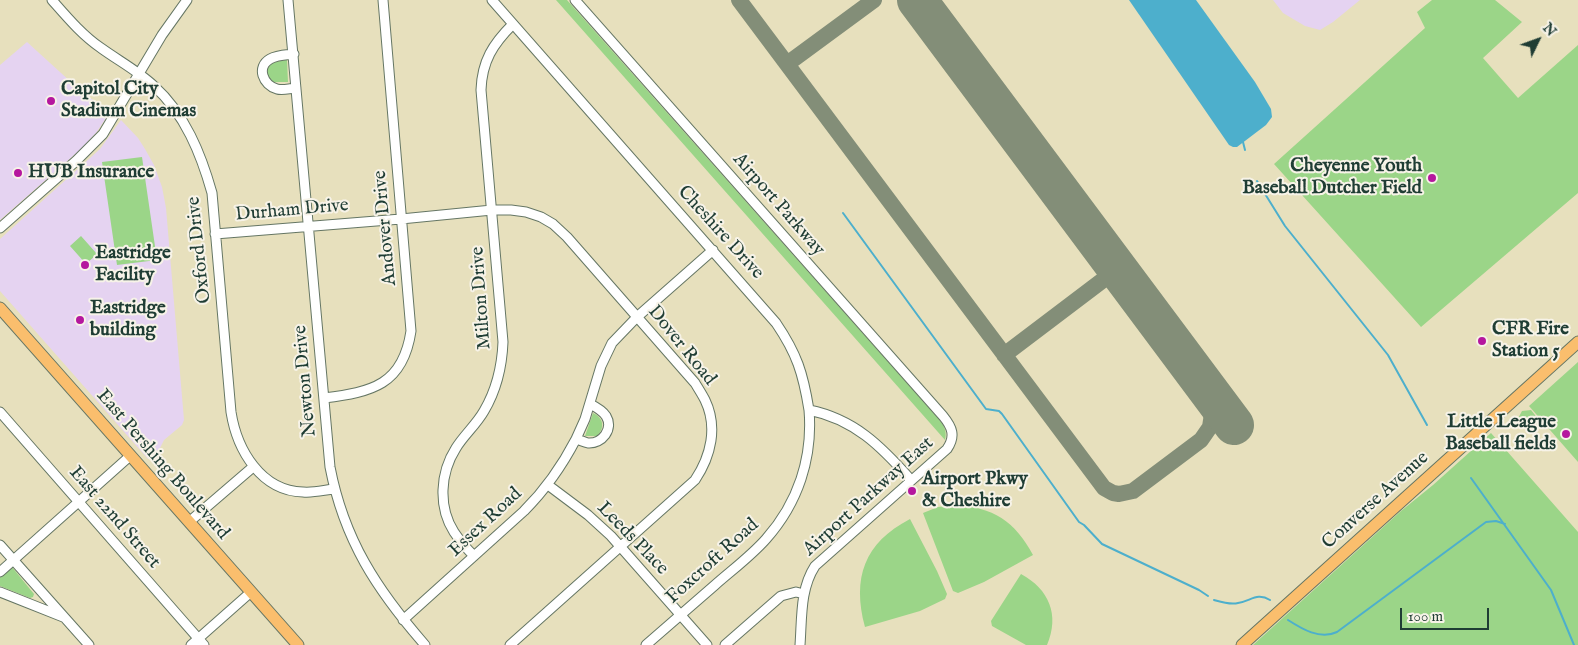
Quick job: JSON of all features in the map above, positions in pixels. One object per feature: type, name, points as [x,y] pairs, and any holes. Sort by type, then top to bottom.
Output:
[{"type":"main road","name":"East Pershing Boulevard","points":[[0,308],[298,645]]},
{"type":"main road","name":"Converse Avenue","points":[[1242,645],[1578,342]]},
{"type":"street","name":"Oxford Drive","points":[[52,0],[86,37],[139,74],[168,101],[195,144],[204,165],[212,193],[233,424],[240,445],[253,467],[271,482],[291,491],[315,492],[334,489]]},
{"type":"street","points":[[0,228],[92,146],[107,128],[162,35],[187,0]]},
{"type":"street","name":"Newton Drive","points":[[288,0],[330,467],[334,489],[352,541],[365,565],[403,620],[425,645]]},
{"type":"street","name":"Andover Drive","points":[[324,398],[361,393],[374,388],[393,374],[406,354],[411,331],[383,0]]},
{"type":"street","name":"Cheshire Drive","points":[[492,0],[764,308],[788,340],[797,360],[804,380],[809,410]]},
{"type":"street","name":"Airport Parkway","points":[[575,0],[943,416],[953,433]]},
{"type":"street","name":"Milton Drive","points":[[474,556],[454,532],[448,520],[444,506],[443,481],[456,449],[483,413],[490,400],[496,387],[502,359],[503,342],[481,90],[486,60],[502,35],[513,24]]},
{"type":"street","points":[[294,54],[277,56],[270,59],[264,65],[262,72],[264,80],[270,87],[279,90],[296,88]]},
{"type":"street","name":"Durham Drive","points":[[215,234],[492,210]]},
{"type":"street","name":"Dover Road","points":[[492,210],[526,212],[541,217],[553,224],[567,238],[695,383],[706,401],[711,420],[712,437],[704,467],[695,480],[510,645]]},
{"type":"street","name":"Essex Road","points":[[403,620],[524,511],[548,485],[576,439],[590,404],[606,352],[617,337],[637,317],[713,250]]},
{"type":"street","points":[[576,439],[586,443],[595,442],[602,439],[608,431],[609,424],[606,417],[601,410],[590,404]]},
{"type":"street","points":[[809,410],[826,413],[858,429],[891,458],[911,480]]},
{"type":"street","name":"Foxcroft Road","points":[[646,645],[750,555],[765,540],[787,511],[806,464],[810,426],[809,410]]},
{"type":"street","name":"East 22nd Street","points":[[0,412],[198,643]]},
{"type":"street","name":"Airport Parkway East","points":[[800,645],[804,594],[807,578],[814,566],[947,449],[952,441],[953,433]]},
{"type":"street","points":[[0,572],[130,456]]},
{"type":"street","points":[[189,522],[253,467]]},
{"type":"street","name":"Leeds Place","points":[[548,485],[588,515],[621,546],[708,645]]},
{"type":"street","points":[[0,545],[89,645]]},
{"type":"street","points":[[0,592],[66,618]]},
{"type":"street","points":[[198,643],[251,592]]},
{"type":"street","points":[[725,645],[781,596],[796,592],[804,594]]},
{"type":"shaded area","points":[[1273,0],[1360,0],[1320,30],[1305,26],[1283,13]]},
{"type":"shaded area","points":[[27,42],[83,93],[110,112],[96,133],[81,149],[0,220],[0,65]]},
{"type":"shaded area","name":"Eastridge Facility","points":[[121,120],[138,138],[145,149],[154,165],[162,187],[166,208],[184,420],[182,425],[164,440],[160,448],[148,459],[0,291],[0,239],[100,149]]},
{"type":"green space","points":[[556,0],[567,0],[939,419],[944,426],[945,440]]},
{"type":"green space","name":"Cheyenne Youth Baseball Dutcher Field","points":[[1432,0],[1495,0],[1522,22],[1483,58],[1518,98],[1578,45],[1578,193],[1421,327],[1274,164],[1425,28],[1417,12]]},
{"type":"green space","points":[[287,60],[288,82],[273,82],[268,78],[268,69],[272,64]]},
{"type":"green space","points":[[142,157],[157,260],[117,265],[102,162]]},
{"type":"green space","points":[[81,236],[97,254],[86,264],[70,246]]},
{"type":"green space","name":"Little League Baseball fields","points":[[1578,362],[1578,462],[1529,406]]},
{"type":"green space","points":[[1531,410],[1543,425],[1530,430],[1514,426],[1522,411]]},
{"type":"green space","points":[[593,413],[601,420],[602,427],[600,433],[597,436],[585,436]]},
{"type":"green space","points":[[1491,433],[1578,532],[1578,645],[1253,645],[1401,511]]},
{"type":"green space","points":[[955,505],[981,509],[1001,518],[1019,533],[1033,555],[984,582],[958,593],[953,591],[923,513],[938,507]]},
{"type":"green space","points":[[910,519],[937,571],[947,594],[945,599],[920,611],[865,627],[860,593],[861,578],[865,564],[872,551],[882,539]]},
{"type":"green space","points":[[12,567],[34,594],[33,597],[30,598],[0,586],[0,576]]},
{"type":"green space","points":[[1021,574],[1039,587],[1049,604],[1052,613],[1052,623],[1047,645],[1026,645],[992,626],[991,621]]},
{"type":"water","points":[[1129,0],[1196,0],[1255,82],[1271,109],[1272,117],[1266,125],[1237,147],[1229,145]]},
{"type":"waterway","points":[[1243,142],[1245,150]]},
{"type":"waterway","points":[[1257,181],[1285,226],[1388,355],[1427,425]]},
{"type":"waterway","points":[[843,213],[986,409],[999,411],[1002,414],[1079,522],[1102,544],[1208,596]]},
{"type":"waterway","points":[[1471,478],[1551,590],[1574,645]]},
{"type":"waterway","points":[[1288,620],[1305,630],[1318,634],[1324,635],[1337,632],[1486,522],[1496,521],[1505,524]]},
{"type":"waterway","points":[[1214,600],[1232,604],[1258,597],[1270,600]]},
{"type":"taxiway","points":[[739,0],[1104,488],[1119,494],[1133,491],[1201,440],[1210,427],[1212,414],[1211,400],[1201,381]]},
{"type":"taxiway","points":[[787,64],[874,0]]},
{"type":"taxiway","points":[[910,0],[925,11]]},
{"type":"taxiway","points":[[1004,355],[1107,277],[1111,265],[1106,253]]},
{"type":"runway","points":[[917,0],[1234,425]]},
{"type":"place","name":"Capitol City Stadium Cinemas","points":[[51,101]]},
{"type":"place","name":"HUB Insurance","points":[[18,173]]},
{"type":"place","name":"Cheyenne Youth Baseball Dutcher Field","points":[[1432,178]]},
{"type":"place","name":"Eastridge Facility","points":[[85,265]]},
{"type":"place","name":"Eastridge building","points":[[80,320]]},
{"type":"place","name":"CFR Fire Station 5","points":[[1482,341]]},
{"type":"place","name":"Little League Baseball fields","points":[[1566,434]]},
{"type":"place","name":"Airport Pkwy & Cheshire","points":[[912,491]]}]
